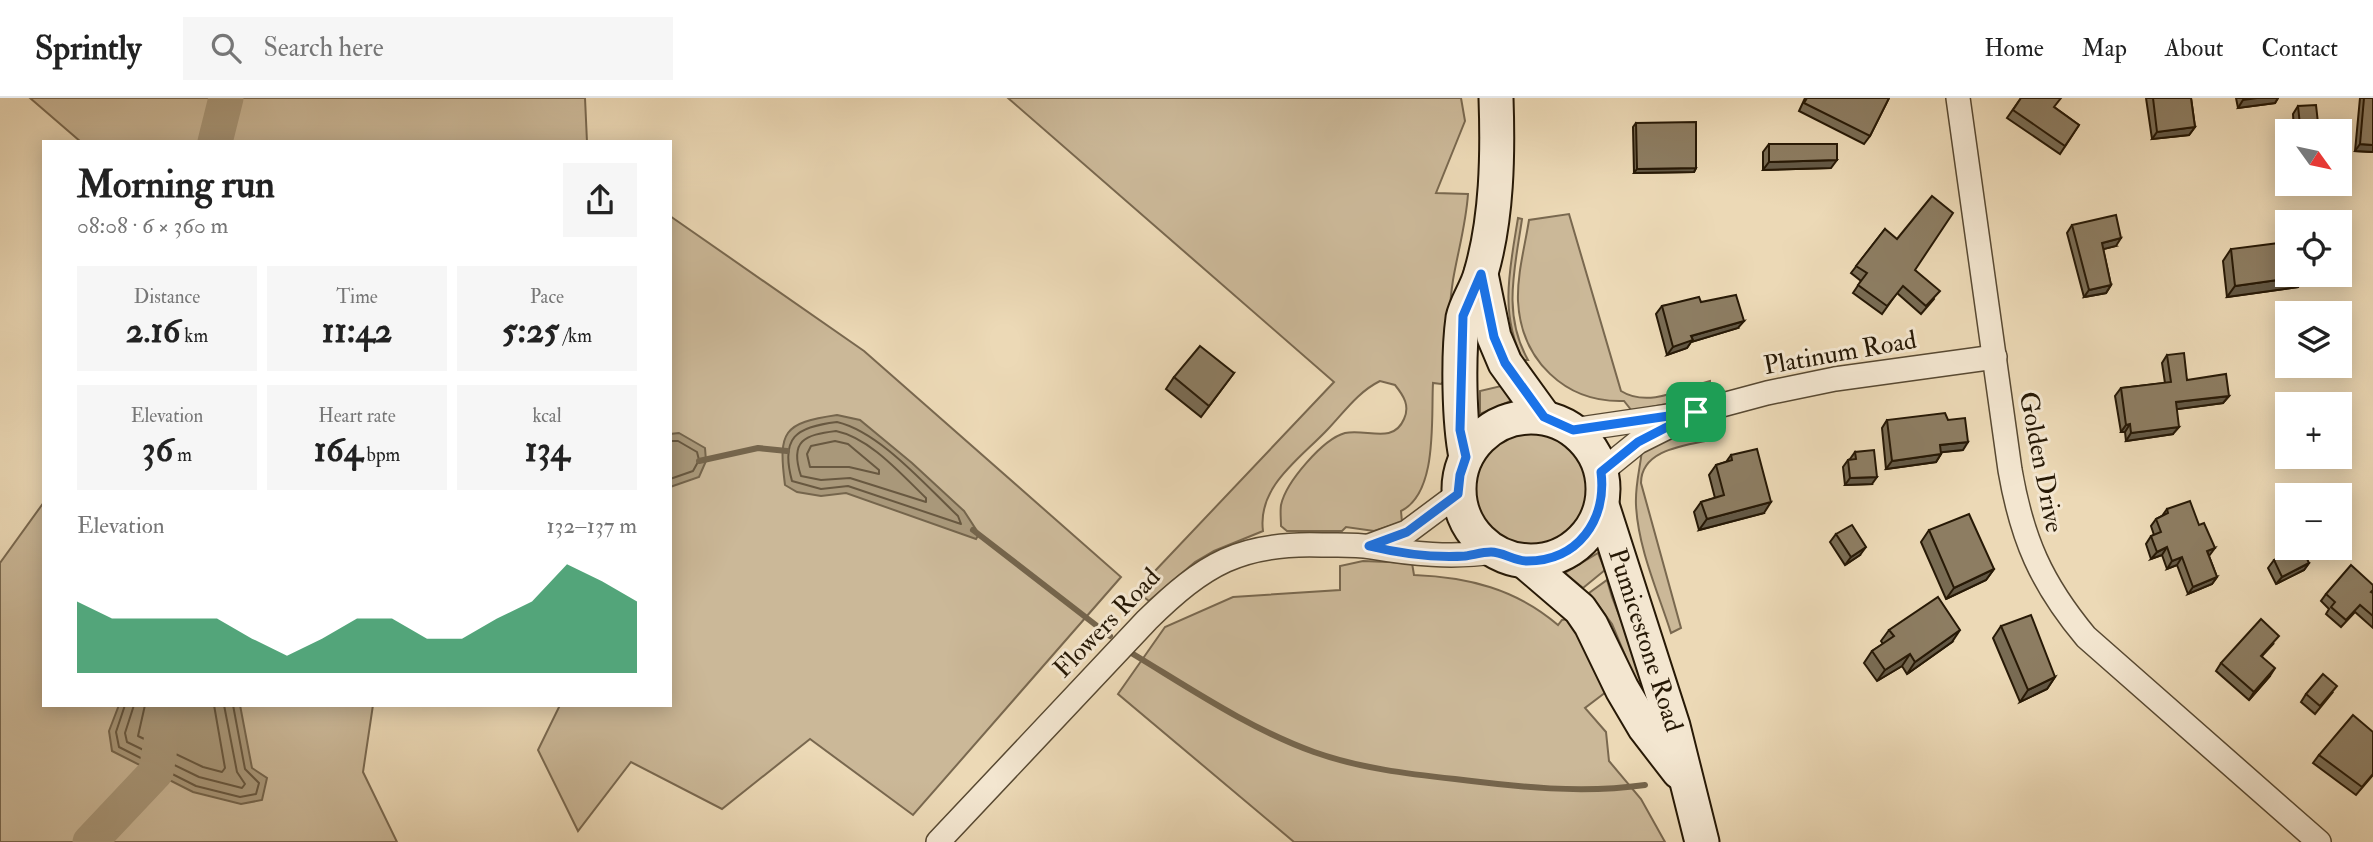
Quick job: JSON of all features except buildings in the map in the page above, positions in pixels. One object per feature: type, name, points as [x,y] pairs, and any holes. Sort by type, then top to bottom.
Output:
[{"type":"main road","points":[[1466,457],[1460,430],[1463,316],[1481,274],[1495,183],[1496,98]]},
{"type":"main road","points":[[1481,274],[1494,337],[1505,363],[1559,424],[1586,442],[1601,472],[1602,505],[1594,524],[1573,547],[1544,560],[1509,556],[1476,537],[1463,517],[1458,494],[1466,457],[1479,438],[1498,424],[1521,417],[1559,424]]},
{"type":"main road","name":"Pumicestone Road","points":[[1602,505],[1673,726],[1683,776],[1702,842]]},
{"type":"main road","name":"Pumicestone Road","points":[[1509,556],[1580,609],[1645,728],[1683,776]]},
{"type":"street","name":"Golden Drive","points":[[1958,98],[2017,513],[2029,550],[2058,601],[2112,662],[2319,842]]},
{"type":"street","name":"Platinum Road","points":[[1559,424],[1696,412],[1835,379],[1995,357]]},
{"type":"street","name":"Platinum Road","points":[[1601,472],[1638,442],[1696,412]]},
{"type":"street","name":"Flowers Road","points":[[1369,546],[1407,532],[1458,494]]},
{"type":"street","name":"Flowers Road","points":[[938,842],[1147,620],[1181,586],[1207,569],[1231,557],[1275,546],[1369,546],[1393,552],[1509,556]]},
{"type":"shaded area","points":[[30,98],[585,98],[587,140],[79,140]]},
{"type":"shaded area","points":[[1008,98],[1461,98],[1465,121],[1436,193],[1468,194],[1451,292],[1446,379],[1441,384],[1433,383],[1432,435],[1427,472],[1413,502],[1401,511],[1402,522],[1374,531],[1346,527],[1342,531],[1287,531],[1281,526],[1284,496],[1316,452],[1345,433],[1386,434],[1399,427],[1406,414],[1405,401],[1395,385],[1380,381],[1358,396],[1283,474],[1267,500],[1263,531],[1214,551],[1195,562],[1149,601],[1136,591],[1334,382]]},
{"type":"shaded area","points":[[1569,214],[1621,391],[1642,398],[1654,397],[1710,381],[1710,395],[1632,411],[1624,401],[1583,395],[1565,386],[1537,359],[1521,322],[1518,301],[1520,270],[1529,220]]},
{"type":"shaded area","points":[[672,217],[864,351],[1121,577],[913,815],[810,739],[722,809],[631,762],[578,831],[538,750],[559,707],[672,707]]},
{"type":"shaded area","points":[[1518,218],[1522,219],[1514,273],[1513,308],[1520,343],[1528,360],[1523,360],[1516,342],[1509,308],[1508,290]]},
{"type":"shaded area","points":[[1501,386],[1513,400],[1480,414],[1480,391]]},
{"type":"shaded area","points":[[1715,422],[1719,438],[1669,450],[1649,462],[1643,471],[1641,483],[1681,628],[1671,633],[1640,537],[1636,491],[1642,450]]},
{"type":"shaded area","points":[[1532,430],[1565,440],[1581,456],[1591,489],[1581,522],[1565,538],[1532,548],[1499,538],[1483,522],[1473,489],[1483,456],[1499,440]]},
{"type":"shaded area","points":[[42,505],[42,707],[373,707],[363,772],[397,842],[0,842],[0,563]]},
{"type":"shaded area","points":[[1598,553],[1605,570],[1583,588],[1565,573]]},
{"type":"shaded area","points":[[1363,561],[1412,563],[1414,575],[1472,582],[1490,587],[1525,602],[1558,625],[1562,620],[1568,619],[1580,634],[1606,692],[1585,708],[1606,732],[1609,761],[1641,799],[1665,842],[1294,842],[1118,694],[1165,627],[1233,597],[1340,590],[1340,566]]},
{"type":"shaded area","points":[[1607,580],[1658,716],[1637,684],[1612,624],[1589,593]]},
{"type":"water","points":[[837,415],[860,420],[912,463],[964,511],[979,534],[976,539],[846,493],[821,496],[797,492],[785,485],[783,452],[788,433],[805,422]]},
{"type":"water","points":[[679,433],[705,448],[706,461],[699,477],[672,486],[672,434]]},
{"type":"water","points":[[118,707],[240,707],[252,768],[267,778],[262,800],[241,804],[193,792],[112,751],[109,731]]},
{"type":"waterway","points":[[216,140],[226,98]]},
{"type":"waterway","points":[[699,461],[758,448],[787,451]]},
{"type":"waterway","points":[[973,530],[1110,636]]},
{"type":"waterway","points":[[1133,654],[1221,708],[1267,732],[1314,752],[1348,762],[1402,772],[1526,787],[1597,789],[1645,785]]},
{"type":"waterway","points":[[90,842],[156,772],[167,707]]},
{"type":"route","points":[[1481,274],[1494,337],[1505,363],[1544,417],[1573,430],[1696,412],[1638,442],[1601,472],[1602,505],[1594,524],[1581,541],[1564,553],[1544,560],[1524,561],[1494,552],[1463,556],[1393,552],[1369,546],[1407,532],[1426,521],[1458,494],[1466,457],[1460,430],[1463,316],[1481,274]]}]
